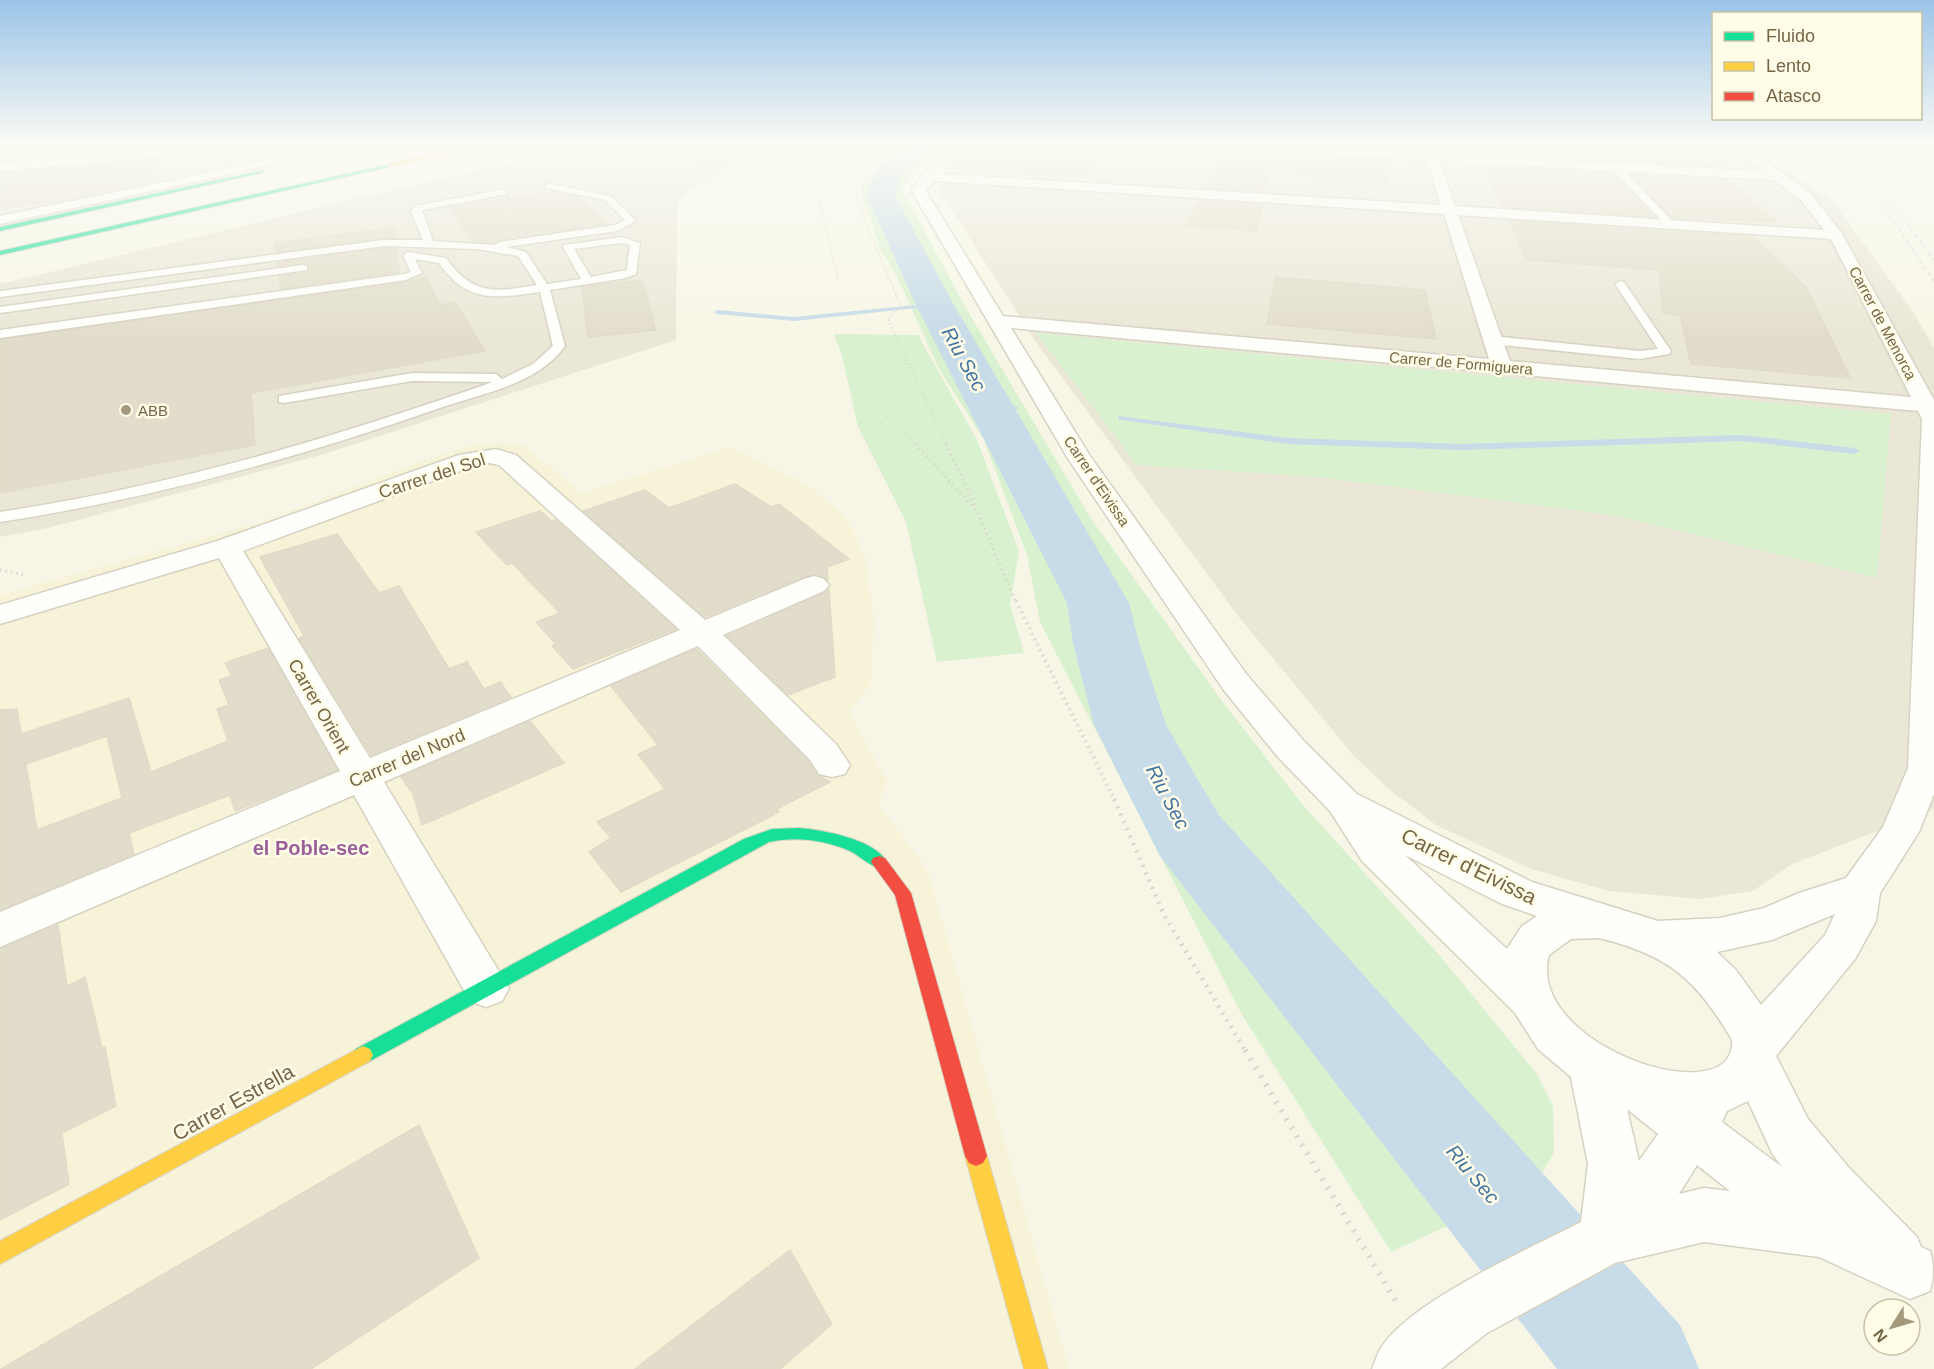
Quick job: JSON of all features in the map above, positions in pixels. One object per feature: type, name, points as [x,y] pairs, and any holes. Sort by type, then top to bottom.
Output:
[{"type":"main road","points":[[0,229],[88,209]]},
{"type":"main road","points":[[0,239],[137,209]]},
{"type":"main road","points":[[0,253],[199,209]]},
{"type":"main road","points":[[0,259],[82,236]]},
{"type":"main road","name":"Carrer Estrella","points":[[0,1253],[687,878],[771,836],[816,836],[843,841],[870,853],[890,870],[903,893],[1036,1369]]},
{"type":"street","points":[[0,220],[53,209]]},
{"type":"street","name":"Carrer d'Eivissa","points":[[929,209],[1079,457],[1235,682],[1290,748],[1343,802],[1376,851],[1530,999]]},
{"type":"street","points":[[1431,209],[1836,235]]},
{"type":"street","name":"Carrer de Menorca","points":[[1754,1049],[1840,947],[1855,921],[1860,890],[1900,832],[1926,768],[1933,418],[1836,235],[1815,209]]},
{"type":"street","points":[[1449,210],[1501,366]]},
{"type":"street","name":"Carrer de Formiguera","points":[[996,321],[1926,405]]},
{"type":"street","name":"Carrer del Sol","points":[[0,615],[227,547],[468,460],[499,456],[512,461],[517,471],[701,632],[814,744],[832,765]]},
{"type":"street","name":"Carrer Orient","points":[[227,547],[486,988]]},
{"type":"street","name":"Carrer del Nord","points":[[0,930],[814,585]]},
{"type":"street","name":"Carrer d'Eivissa","points":[[1343,802],[1420,845],[1517,893],[1599,921]]},
{"type":"street","points":[[1659,938],[1730,933],[1772,922],[1814,904],[1860,890]]},
{"type":"street","points":[[1413,1357],[1467,1312],[1598,1242],[1704,1215],[1822,1230],[1910,1270],[1832,1189],[1790,1136],[1754,1049],[1741,1008],[1720,981],[1691,957],[1659,938],[1629,927],[1599,921],[1568,922],[1544,931],[1528,948],[1523,972],[1530,999],[1551,1030],[1613,1075],[1701,1111],[1822,1230]]},
{"type":"street","points":[[1598,1242],[1654,1186],[1701,1111],[1740,1079],[1754,1049]]},
{"type":"street","points":[[1598,1242],[1614,1164],[1613,1075]]},
{"type":"lane","points":[[418,209],[416,212],[429,244]]},
{"type":"lane","points":[[482,249],[617,228],[631,221],[619,209]]},
{"type":"lane","points":[[1655,209],[1670,224]]},
{"type":"lane","points":[[0,319],[407,258],[442,260],[452,275],[470,290],[484,295],[544,287],[587,280],[632,272],[635,243],[622,240],[568,247],[587,280]]},
{"type":"lane","points":[[0,294],[376,244],[429,244],[522,254],[544,287],[559,346],[552,357],[538,367],[511,378],[396,419],[252,464],[191,480],[43,511],[0,517]]},
{"type":"lane","points":[[0,334],[406,277],[417,273],[407,258]]},
{"type":"lane","points":[[0,319],[319,266]]},
{"type":"lane","points":[[1492,340],[1640,355],[1660,354],[1665,351],[1620,284]]},
{"type":"lane","points":[[284,399],[412,377],[511,378]]},
{"type":"path","points":[[821,209],[838,279]]},
{"type":"path","points":[[860,209],[901,307],[888,319],[977,511],[1029,632],[1118,806],[1164,915],[1413,1357]]},
{"type":"path","points":[[884,414],[908,436],[977,511]]},
{"type":"shaded area","points":[[0,209],[63,209],[0,222]]},
{"type":"shaded area","points":[[314,209],[677,209],[676,340],[321,455],[48,528],[0,537],[0,284]]},
{"type":"shaded area","points":[[951,209],[1838,209],[1912,310],[1934,348],[1934,809],[1792,864],[1753,891],[1700,899],[1609,891],[1531,869],[1436,825],[1390,790],[1353,755],[1238,616],[1036,342]]},
{"type":"shaded area","points":[[502,442],[523,445],[582,493],[730,447],[803,482],[837,509],[851,526],[865,556],[874,619],[871,684],[849,711],[888,783],[878,803],[928,871],[1069,1369],[0,1369],[0,595],[258,523],[438,455],[474,445]]},
{"type":"green space","points":[[867,209],[913,209],[967,310],[1090,517],[1225,705],[1303,805],[1441,957],[1537,1074],[1553,1106],[1554,1153],[1534,1186],[1391,1252],[1241,1013],[1040,622],[1027,555],[984,440],[939,369],[898,279],[879,247]]},
{"type":"green space","points":[[1036,333],[1891,414],[1877,578],[1612,515],[1318,477],[1137,465]]},
{"type":"green space","points":[[834,334],[918,335],[977,440],[1019,551],[1010,605],[1024,653],[937,662],[906,522],[858,427],[842,356]]},
{"type":"building","points":[[452,209],[591,209],[607,224],[494,243],[471,241]]},
{"type":"building","points":[[1195,209],[1261,209],[1257,231],[1187,225]]},
{"type":"building","points":[[1532,209],[1647,209],[1655,217]]},
{"type":"building","points":[[1663,209],[1762,209],[1778,222],[1672,218]]},
{"type":"building","points":[[1510,221],[1752,236],[1806,287],[1850,378],[1691,364],[1680,315],[1663,313],[1659,270],[1527,260]]},
{"type":"building","points":[[393,228],[395,238],[276,252],[275,243]]},
{"type":"building","points":[[384,248],[396,249],[399,272],[281,289],[279,276],[307,272],[309,266],[303,263],[278,266],[277,262]]},
{"type":"building","points":[[426,277],[440,305],[455,302],[485,351],[251,393],[255,445],[0,493],[0,340],[406,282]]},
{"type":"building","points":[[1275,277],[1425,290],[1436,339],[1267,324]]},
{"type":"building","points":[[642,280],[656,330],[588,337],[582,287]]},
{"type":"building","points":[[735,484],[771,507],[779,504],[849,559],[827,567],[828,580],[815,574],[803,577],[705,617],[583,511],[645,490],[669,508]]},
{"type":"building","points":[[540,511],[552,521],[556,520],[676,629],[573,669],[552,646],[556,644],[536,622],[560,613],[512,563],[507,565],[476,532]]},
{"type":"building","points":[[337,534],[379,593],[399,586],[449,669],[467,662],[484,689],[500,682],[511,697],[371,755],[299,638],[304,636],[260,557]]},
{"type":"building","points":[[829,589],[835,677],[788,695],[727,636],[825,593]]},
{"type":"building","points":[[268,648],[337,770],[235,811],[230,795],[129,833],[134,854],[0,910],[0,710],[17,709],[21,734],[129,698],[151,772],[228,741],[217,709],[229,705],[219,680],[232,676],[225,663]],"holes":[[[107,736],[122,798],[37,830],[26,764]]]},
{"type":"building","points":[[697,649],[808,761],[817,775],[830,782],[777,809],[779,812],[621,892],[589,852],[611,838],[597,822],[665,789],[638,754],[658,745],[611,686]]},
{"type":"building","points":[[530,721],[564,763],[422,825],[413,794],[401,777]]},
{"type":"building","points":[[58,925],[67,986],[85,977],[102,1048],[105,1047],[116,1106],[62,1133],[69,1184],[0,1220],[0,949]]},
{"type":"building","points":[[419,1125],[479,1258],[311,1369],[1,1369]]},
{"type":"building","points":[[790,1250],[832,1324],[780,1369],[635,1369]]},
{"type":"waterway","name":"Riu Sec","points":[[887,209],[935,305],[1098,603],[1106,643],[1130,725],[1189,835],[1636,1369]]},
{"type":"waterway","points":[[717,312],[794,319],[935,305]]},
{"type":"waterway","points":[[989,404],[1015,408]]},
{"type":"waterway","points":[[1122,418],[1287,441],[1462,447],[1742,438],[1855,451]]},
{"type":"railway","points":[[1885,209],[1895,223]]},
{"type":"railway","points":[[1897,209],[1907,223]]},
{"type":"railway","points":[[1894,222],[1934,281]]},
{"type":"railway","points":[[1906,222],[1934,260]]},
{"type":"traffic: fast","points":[[0,229],[91,209]]},
{"type":"traffic: fast","points":[[0,253],[195,209]]},
{"type":"traffic: fast","points":[[363,1055],[763,837],[799,834],[828,838],[856,847],[879,862]]},
{"type":"traffic: slow","points":[[0,1253],[363,1055]]},
{"type":"traffic: slow","points":[[976,1156],[1036,1369]]},
{"type":"traffic: jam","points":[[879,862],[903,893],[976,1156]]},
{"type":"place","name":"ABB","points":[[126,410]]},
{"type":"district","name":"el Poble-sec","points":[[311,848]]}]
